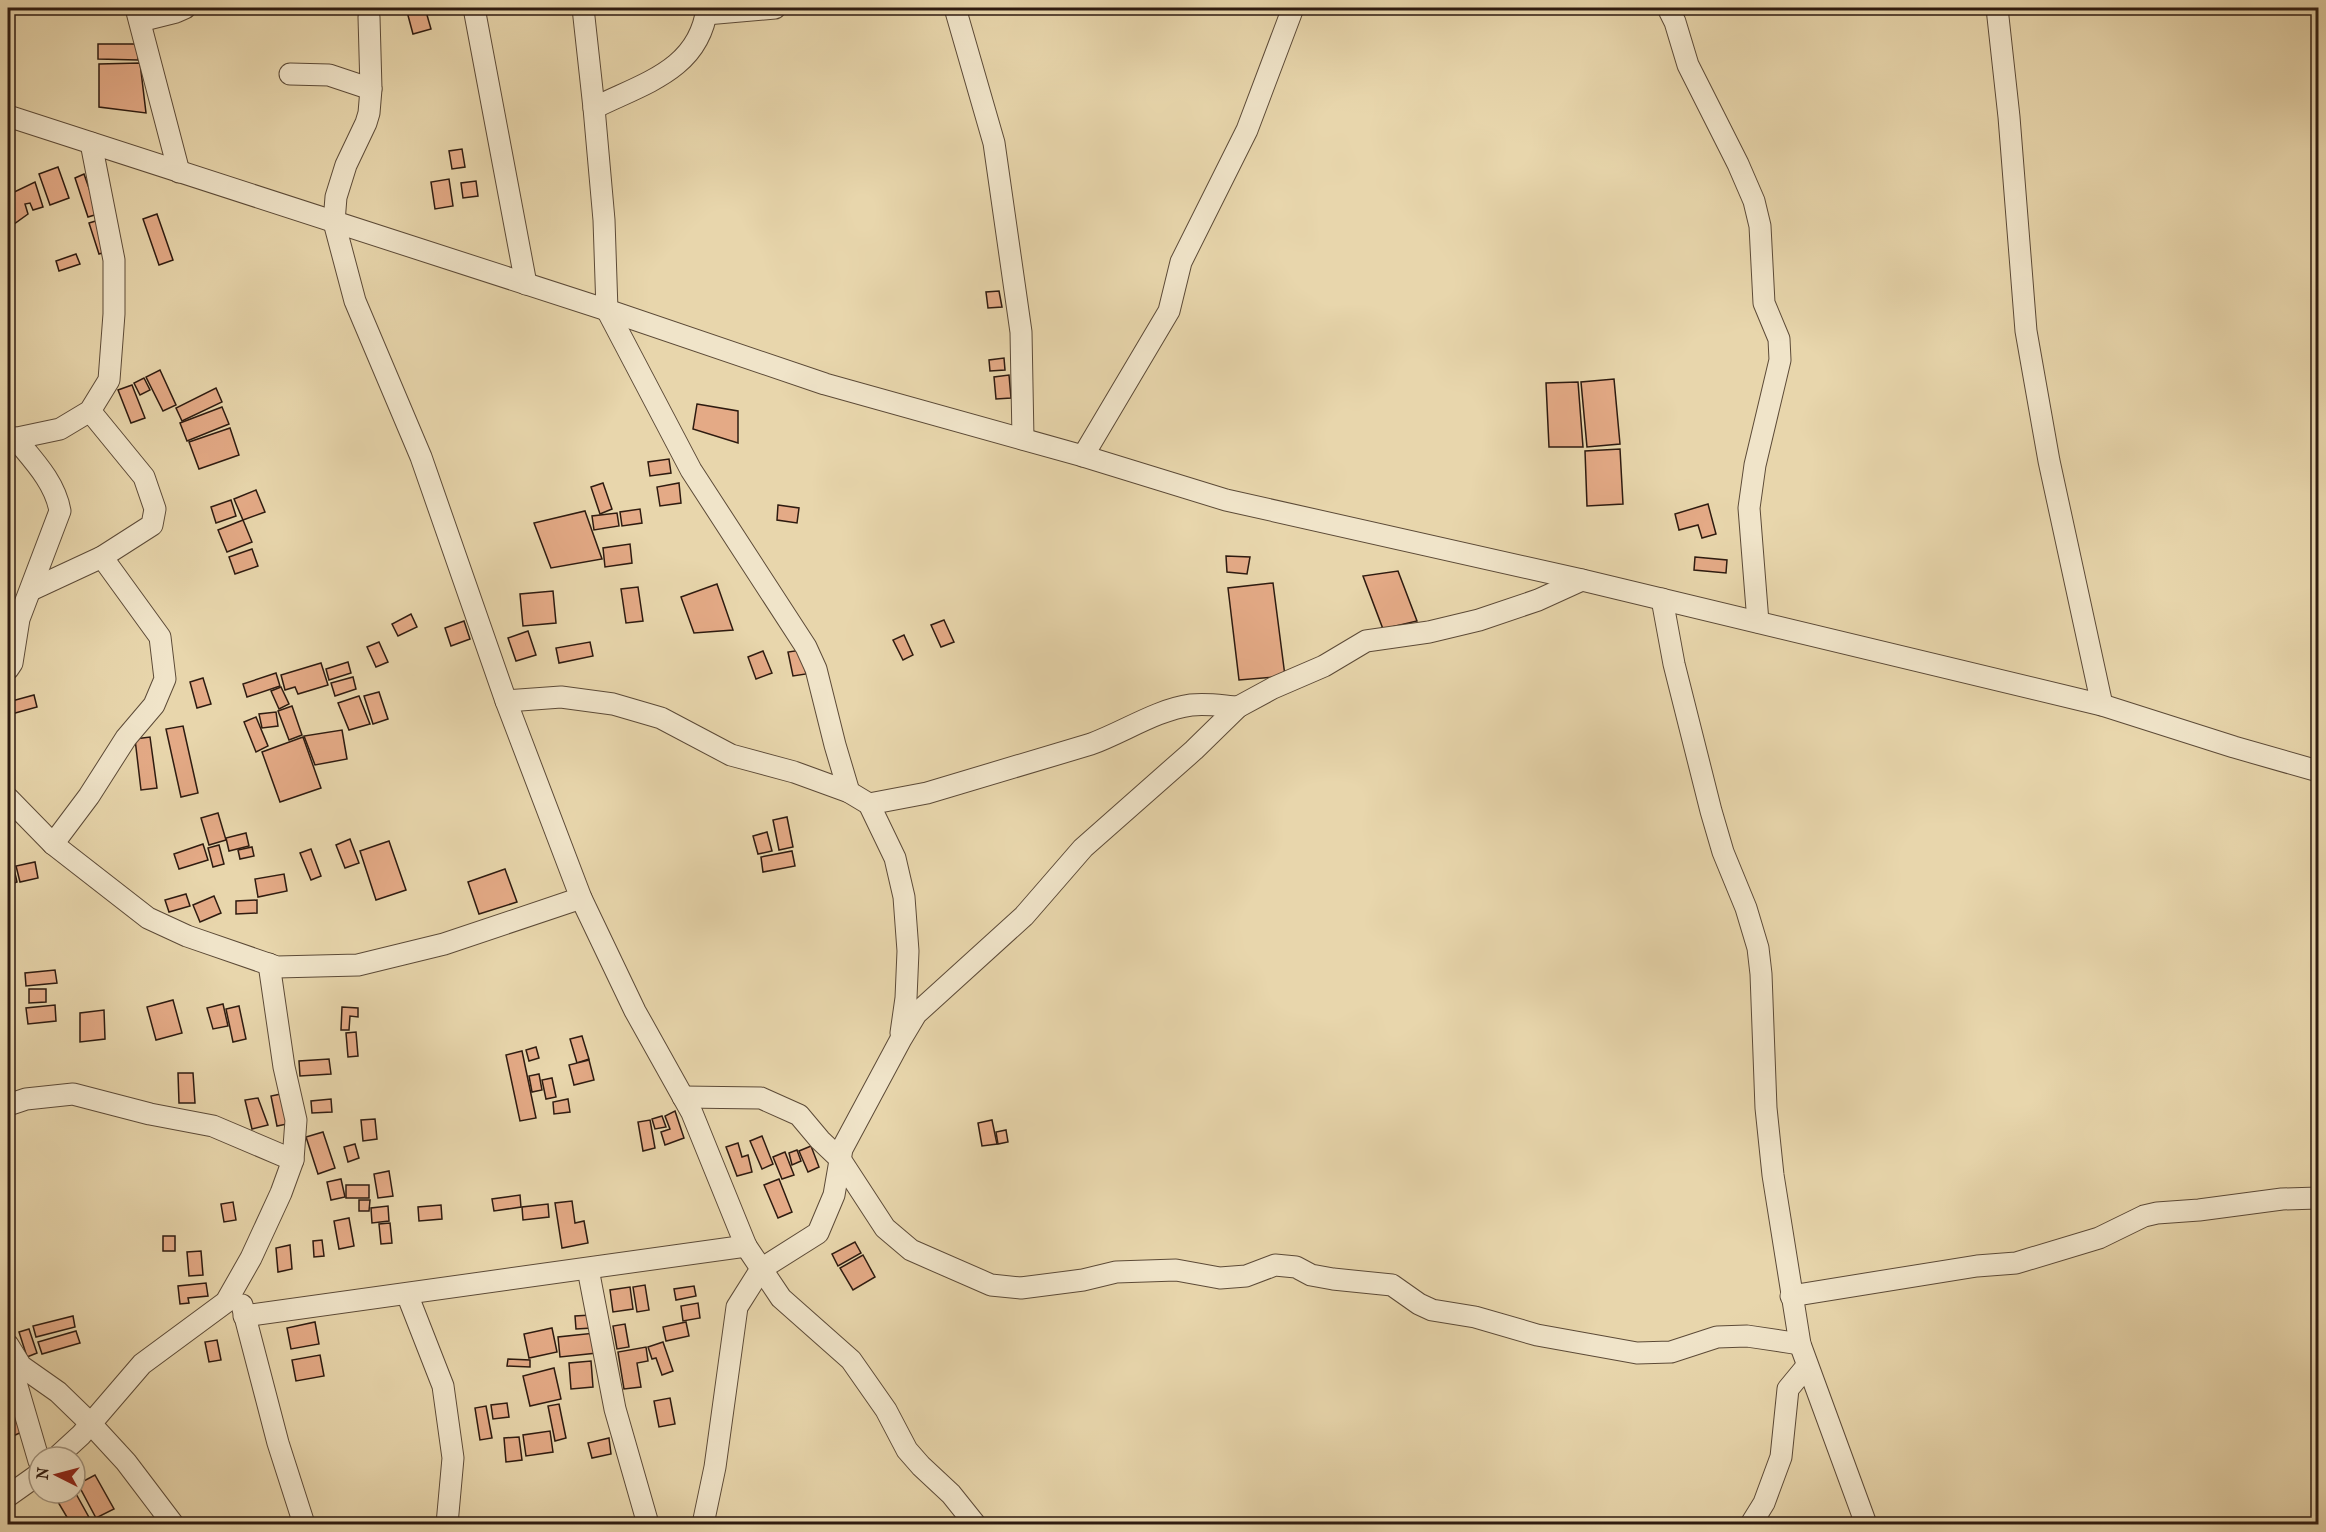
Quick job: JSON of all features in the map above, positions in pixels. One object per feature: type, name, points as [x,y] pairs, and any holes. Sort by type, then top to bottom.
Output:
[{"type":"street","points":[[179,171],[138,14],[176,12],[185,8]]},
{"type":"street","points":[[474,8],[526,284]]},
{"type":"street","points":[[583,8],[604,220],[607,310],[691,470],[806,647],[816,669],[849,792]]},
{"type":"street","points":[[594,108],[676,67],[696,44],[707,11],[775,8]]},
{"type":"street","points":[[955,8],[994,143],[1021,332],[1023,439]]},
{"type":"street","points":[[1083,456],[1169,311],[1181,262],[1247,130],[1293,8]]},
{"type":"street","points":[[1668,8],[1675,22],[1688,65],[1754,201],[1760,226],[1764,303],[1779,339],[1780,360],[1755,465],[1749,508],[1758,622]]},
{"type":"street","points":[[1997,8],[2009,117],[2026,331],[2049,461],[2102,705]]},
{"type":"street","points":[[369,17],[371,89],[366,123],[346,165],[336,197],[334,222],[356,301],[421,457],[506,701],[581,898],[635,1011],[692,1113],[746,1246],[782,1298],[851,1360],[886,1410],[907,1450],[951,1494],[975,1524]]},
{"type":"street","points":[[290,74],[329,75],[371,89]]},
{"type":"street","points":[[8,116],[607,310],[825,384],[1083,456],[1226,500],[1582,580],[2102,705],[2319,771]]},
{"type":"street","points":[[11,439],[60,429],[90,411],[109,380],[114,314],[114,260],[91,143]]},
{"type":"street","points":[[32,590],[102,557],[152,525],[155,509],[144,477],[90,411]]},
{"type":"street","points":[[8,669],[12,663],[19,620],[60,511],[58,498],[47,479],[11,439]]},
{"type":"street","points":[[53,844],[89,796],[126,738],[154,705],[165,679],[160,637],[102,557]]},
{"type":"street","points":[[703,1524],[715,1467],[736,1307],[761,1269],[818,1233],[834,1195],[842,1149],[916,1014],[1024,916],[1083,848],[1194,750],[1238,707],[1273,688],[1324,666],[1366,641],[1429,632],[1479,620],[1538,600],[1582,580]]},
{"type":"street","points":[[1662,599],[1674,664],[1711,811],[1758,948],[1766,1108],[1775,1187],[1800,1344],[1866,1524]]},
{"type":"street","points":[[506,701],[561,697],[613,704],[661,718],[731,755],[794,772],[849,792],[869,804],[895,858],[904,897],[909,951],[901,1039]]},
{"type":"street","points":[[869,804],[927,793],[1091,744],[1155,716],[1189,706],[1205,704],[1238,707]]},
{"type":"street","points":[[8,798],[53,844],[148,918],[187,936],[277,967],[358,965],[444,944],[581,898]]},
{"type":"street","points":[[69,1445],[91,1424],[142,1364],[226,1302],[251,1258],[281,1193],[293,1160],[296,1120],[284,1067],[269,964]]},
{"type":"street","points":[[8,1105],[26,1099],[73,1094],[150,1114],[213,1126],[293,1160]]},
{"type":"street","points":[[683,1097],[761,1098],[799,1115],[840,1159],[885,1228],[912,1250],[991,1285],[1021,1288],[1083,1280],[1116,1272],[1164,1270],[1220,1278],[1246,1276],[1275,1265],[1296,1267],[1311,1275],[1333,1279],[1392,1286],[1432,1310],[1475,1317],[1537,1335],[1618,1350],[1651,1354],[1671,1352],[1717,1338],[1747,1336],[1800,1344]]},
{"type":"street","points":[[1791,1296],[1977,1266],[2016,1263],[2099,1238],[2157,1212],[2199,1210],[2282,1199],[2319,1198]]},
{"type":"street","points":[[244,1316],[746,1246]]},
{"type":"street","points":[[588,1269],[615,1409],[648,1524]]},
{"type":"street","points":[[236,1284],[278,1443],[304,1524]]},
{"type":"street","points":[[407,1294],[443,1386],[453,1458],[447,1524]]},
{"type":"street","points":[[8,1345],[35,1445]]},
{"type":"street","points":[[1751,1524],[1764,1503],[1781,1457],[1787,1393],[1807,1366]]},
{"type":"street","points":[[14,1369],[58,1392],[91,1424],[126,1462],[173,1524]]},
{"type":"street","points":[[8,1496],[27,1483]]},
{"type":"building","points":[[406,8],[425,8],[431,29],[413,34]]},
{"type":"building","points":[[98,44],[138,44],[138,60],[98,59]]},
{"type":"building","points":[[140,63],[146,113],[99,107],[99,64]]},
{"type":"building","points":[[462,149],[465,167],[452,169],[449,151]]},
{"type":"building","points":[[58,167],[69,198],[50,205],[39,174]]},
{"type":"building","points":[[84,174],[98,214],[88,217],[75,178]]},
{"type":"building","points":[[449,179],[453,206],[435,209],[431,182]]},
{"type":"building","points":[[476,181],[478,196],[463,198],[461,183]]},
{"type":"building","points":[[35,182],[43,207],[33,210],[30,203],[25,204],[28,214],[14,224],[8,208],[8,195]]},
{"type":"building","points":[[157,214],[173,260],[159,265],[143,219]]},
{"type":"building","points":[[99,220],[109,251],[99,254],[89,223]]},
{"type":"building","points":[[76,254],[80,264],[59,271],[56,261]]},
{"type":"building","points":[[999,291],[1002,307],[988,308],[986,292]]},
{"type":"building","points":[[1004,358],[1005,370],[990,371],[989,360]]},
{"type":"building","points":[[160,370],[176,405],[163,411],[146,377]]},
{"type":"building","points":[[1009,375],[1011,398],[996,399],[994,377]]},
{"type":"building","points":[[144,378],[150,390],[140,395],[134,383]]},
{"type":"building","points":[[1614,379],[1620,444],[1587,447],[1581,382]]},
{"type":"building","points":[[1578,382],[1583,447],[1549,447],[1546,383]]},
{"type":"building","points":[[132,385],[145,418],[131,423],[118,390]]},
{"type":"building","points":[[216,388],[222,402],[182,421],[176,408]]},
{"type":"building","points":[[697,404],[738,411],[738,443],[693,429]]},
{"type":"building","points":[[222,407],[229,424],[187,441],[180,423]]},
{"type":"building","points":[[230,428],[239,455],[199,469],[189,442]]},
{"type":"building","points":[[1620,449],[1623,504],[1587,506],[1585,451]]},
{"type":"building","points":[[669,459],[671,473],[650,476],[648,462]]},
{"type":"building","points":[[603,483],[612,509],[600,514],[591,487]]},
{"type":"building","points":[[679,483],[681,503],[660,506],[657,487]]},
{"type":"building","points":[[256,490],[265,512],[243,520],[234,499]]},
{"type":"building","points":[[231,500],[236,516],[216,523],[211,507]]},
{"type":"building","points":[[1708,504],[1716,534],[1702,538],[1698,525],[1679,530],[1675,514]]},
{"type":"building","points":[[778,505],[799,508],[797,523],[777,520]]},
{"type":"building","points":[[640,509],[642,523],[622,526],[620,512]]},
{"type":"building","points":[[585,511],[602,559],[551,568],[534,523]]},
{"type":"building","points":[[617,513],[619,526],[594,530],[592,516]]},
{"type":"building","points":[[243,520],[252,542],[227,552],[218,530]]},
{"type":"building","points":[[630,544],[632,563],[605,567],[603,548]]},
{"type":"building","points":[[252,549],[258,566],[235,574],[229,557]]},
{"type":"building","points":[[1226,556],[1250,557],[1247,574],[1227,572]]},
{"type":"building","points":[[1695,557],[1727,560],[1726,573],[1694,570]]},
{"type":"building","points":[[1398,571],[1417,621],[1383,629],[1363,576]]},
{"type":"building","points":[[1273,583],[1285,676],[1239,680],[1228,588]]},
{"type":"building","points":[[717,584],[733,630],[694,633],[681,597]]},
{"type":"building","points":[[638,587],[643,621],[626,623],[621,589]]},
{"type":"building","points":[[553,591],[556,623],[523,626],[520,594]]},
{"type":"building","points":[[411,614],[417,627],[398,636],[392,624]]},
{"type":"building","points":[[944,620],[954,642],[941,647],[931,625]]},
{"type":"building","points":[[464,621],[470,639],[451,646],[445,628]]},
{"type":"building","points":[[528,631],[536,655],[516,661],[508,638]]},
{"type":"building","points":[[904,635],[913,655],[903,660],[893,640]]},
{"type":"building","points":[[379,642],[388,662],[376,667],[367,647]]},
{"type":"building","points":[[590,642],[593,656],[559,663],[556,648]]},
{"type":"building","points":[[801,650],[806,674],[793,676],[788,652]]},
{"type":"building","points":[[763,651],[772,673],[756,679],[748,657]]},
{"type":"building","points":[[348,662],[351,673],[329,680],[326,669]]},
{"type":"building","points":[[321,663],[328,685],[298,694],[295,687],[285,690],[281,675]]},
{"type":"building","points":[[276,673],[280,686],[247,697],[243,684]]},
{"type":"building","points":[[353,677],[356,689],[335,696],[331,683]]},
{"type":"building","points":[[203,678],[211,704],[197,708],[190,682]]},
{"type":"building","points":[[281,687],[289,704],[279,709],[271,691]]},
{"type":"building","points":[[379,692],[388,719],[373,724],[364,696]]},
{"type":"building","points":[[34,695],[37,707],[8,715],[8,702]]},
{"type":"building","points":[[359,696],[370,724],[349,730],[338,703]]},
{"type":"building","points":[[292,706],[302,735],[289,740],[278,711]]},
{"type":"building","points":[[276,712],[278,726],[262,728],[259,714]]},
{"type":"building","points":[[256,717],[268,746],[256,752],[244,722]]},
{"type":"building","points":[[183,726],[198,793],[181,797],[166,729]]},
{"type":"building","points":[[342,730],[347,759],[315,765],[304,736]]},
{"type":"building","points":[[150,737],[157,788],[141,790],[135,739]]},
{"type":"building","points":[[303,737],[321,788],[280,802],[262,752]]},
{"type":"building","points":[[218,813],[226,840],[209,845],[201,818]]},
{"type":"building","points":[[787,817],[793,847],[779,850],[773,820]]},
{"type":"building","points":[[767,832],[772,851],[758,854],[753,836]]},
{"type":"building","points":[[246,833],[249,846],[229,851],[226,838]]},
{"type":"building","points":[[350,839],[359,863],[345,868],[336,845]]},
{"type":"building","points":[[389,841],[406,890],[376,900],[360,851]]},
{"type":"building","points":[[203,844],[208,860],[179,869],[174,854]]},
{"type":"building","points":[[219,845],[224,864],[213,867],[208,848]]},
{"type":"building","points":[[252,847],[254,856],[240,859],[238,850]]},
{"type":"building","points":[[311,849],[321,876],[311,880],[300,853]]},
{"type":"building","points":[[792,851],[795,866],[763,872],[761,857]]},
{"type":"building","points":[[35,862],[38,878],[20,882],[16,866]]},
{"type":"building","points":[[14,869],[17,882],[8,885],[8,870]]},
{"type":"building","points":[[505,869],[517,902],[479,914],[468,882]]},
{"type":"building","points":[[284,874],[287,891],[258,897],[255,879]]},
{"type":"building","points":[[186,894],[190,906],[169,912],[165,900]]},
{"type":"building","points":[[214,896],[221,913],[200,922],[193,905]]},
{"type":"building","points":[[257,900],[257,913],[236,914],[236,901]]},
{"type":"building","points":[[55,970],[57,983],[26,986],[25,973]]},
{"type":"building","points":[[29,989],[46,989],[46,1002],[29,1003]]},
{"type":"building","points":[[173,1000],[182,1033],[156,1040],[147,1007]]},
{"type":"building","points":[[223,1004],[228,1026],[213,1029],[207,1008]]},
{"type":"building","points":[[55,1005],[56,1021],[28,1024],[26,1008]]},
{"type":"building","points":[[239,1006],[246,1039],[233,1042],[226,1009]]},
{"type":"building","points":[[342,1007],[358,1008],[358,1017],[350,1016],[349,1030],[341,1030]]},
{"type":"building","points":[[104,1010],[105,1039],[80,1042],[80,1013]]},
{"type":"building","points":[[356,1032],[358,1056],[348,1057],[346,1033]]},
{"type":"building","points":[[582,1036],[589,1059],[577,1063],[570,1039]]},
{"type":"building","points":[[536,1047],[539,1058],[529,1061],[526,1050]]},
{"type":"building","points":[[522,1051],[536,1118],[520,1121],[506,1055]]},
{"type":"building","points":[[329,1059],[331,1074],[300,1076],[299,1061]]},
{"type":"building","points":[[589,1060],[594,1080],[574,1085],[569,1065]]},
{"type":"building","points":[[178,1073],[193,1073],[195,1103],[179,1103]]},
{"type":"building","points":[[539,1074],[542,1090],[532,1092],[529,1076]]},
{"type":"building","points":[[552,1078],[556,1097],[546,1099],[542,1080]]},
{"type":"building","points":[[281,1094],[287,1124],[277,1126],[271,1096]]},
{"type":"building","points":[[258,1098],[268,1125],[252,1129],[245,1100]]},
{"type":"building","points":[[331,1099],[332,1112],[312,1113],[311,1101]]},
{"type":"building","points":[[568,1099],[570,1112],[554,1114],[553,1102]]},
{"type":"building","points":[[675,1111],[684,1138],[665,1145],[661,1132],[670,1129],[665,1116]]},
{"type":"building","points":[[662,1116],[666,1127],[655,1129],[652,1119]]},
{"type":"building","points":[[375,1119],[377,1139],[363,1141],[361,1120]]},
{"type":"building","points":[[650,1120],[655,1148],[643,1151],[638,1122]]},
{"type":"building","points":[[992,1120],[997,1144],[982,1146],[978,1123]]},
{"type":"building","points":[[1006,1130],[1008,1142],[998,1144],[996,1132]]},
{"type":"building","points":[[323,1132],[335,1168],[318,1174],[306,1137]]},
{"type":"building","points":[[762,1136],[773,1164],[762,1169],[750,1141]]},
{"type":"building","points":[[738,1143],[742,1157],[748,1155],[752,1172],[737,1176],[726,1147]]},
{"type":"building","points":[[355,1144],[359,1158],[348,1162],[344,1147]]},
{"type":"building","points":[[811,1146],[819,1167],[808,1172],[799,1151]]},
{"type":"building","points":[[797,1150],[801,1161],[792,1165],[789,1153]]},
{"type":"building","points":[[785,1152],[794,1175],[782,1179],[773,1157]]},
{"type":"building","points":[[389,1171],[393,1196],[378,1198],[374,1174]]},
{"type":"building","points":[[341,1179],[345,1197],[331,1200],[327,1182]]},
{"type":"building","points":[[779,1179],[792,1212],[778,1218],[764,1185]]},
{"type":"building","points":[[346,1185],[369,1185],[369,1198],[346,1198]]},
{"type":"building","points":[[520,1195],[521,1207],[494,1211],[492,1199]]},
{"type":"building","points":[[359,1200],[370,1200],[369,1211],[359,1211]]},
{"type":"building","points":[[572,1201],[575,1223],[584,1221],[588,1243],[562,1248],[555,1203]]},
{"type":"building","points":[[233,1202],[236,1220],[224,1222],[221,1204]]},
{"type":"building","points":[[548,1204],[549,1217],[523,1220],[522,1207]]},
{"type":"building","points":[[441,1205],[442,1219],[419,1221],[418,1207]]},
{"type":"building","points":[[388,1206],[389,1221],[372,1223],[371,1208]]},
{"type":"building","points":[[349,1218],[354,1246],[339,1249],[334,1221]]},
{"type":"building","points":[[390,1223],[392,1243],[381,1244],[379,1224]]},
{"type":"building","points":[[163,1236],[175,1236],[175,1251],[163,1251]]},
{"type":"building","points":[[322,1240],[324,1256],[314,1257],[313,1241]]},
{"type":"building","points":[[855,1242],[861,1253],[838,1266],[832,1254]]},
{"type":"building","points":[[290,1245],[292,1269],[278,1272],[276,1248]]},
{"type":"building","points":[[201,1251],[203,1275],[189,1276],[187,1252]]},
{"type":"building","points":[[863,1255],[875,1277],[853,1290],[840,1268]]},
{"type":"building","points":[[206,1283],[208,1296],[188,1298],[189,1303],[180,1304],[178,1286]]},
{"type":"building","points":[[645,1285],[649,1310],[637,1312],[633,1287]]},
{"type":"building","points":[[694,1286],[696,1296],[676,1300],[674,1289]]},
{"type":"building","points":[[630,1287],[633,1309],[613,1312],[610,1290]]},
{"type":"building","points":[[698,1303],[700,1318],[683,1321],[681,1306]]},
{"type":"building","points":[[591,1315],[592,1328],[576,1329],[575,1316]]},
{"type":"building","points":[[73,1316],[75,1327],[36,1337],[33,1326]]},
{"type":"building","points":[[315,1322],[319,1344],[291,1349],[287,1328]]},
{"type":"building","points":[[686,1322],[689,1336],[666,1341],[663,1327]]},
{"type":"building","points":[[625,1324],[629,1347],[617,1349],[613,1326]]},
{"type":"building","points":[[552,1328],[557,1352],[529,1358],[524,1334]]},
{"type":"building","points":[[29,1329],[37,1353],[27,1357],[19,1332]]},
{"type":"building","points":[[76,1331],[80,1343],[42,1354],[38,1342]]},
{"type":"building","points":[[595,1333],[597,1353],[560,1357],[558,1337]]},
{"type":"building","points":[[217,1340],[221,1360],[209,1362],[205,1342]]},
{"type":"building","points":[[663,1342],[673,1371],[662,1375],[656,1358],[652,1359],[648,1347]]},
{"type":"building","points":[[646,1347],[648,1361],[637,1363],[641,1387],[624,1389],[618,1352]]},
{"type":"building","points":[[320,1355],[324,1376],[296,1381],[292,1360]]},
{"type":"building","points":[[508,1359],[530,1360],[530,1367],[507,1366]]},
{"type":"building","points":[[591,1361],[593,1387],[571,1389],[569,1363]]},
{"type":"building","points":[[554,1368],[561,1399],[530,1406],[523,1376]]},
{"type":"building","points":[[670,1398],[675,1424],[659,1427],[654,1401]]},
{"type":"building","points":[[507,1403],[509,1417],[493,1419],[491,1405]]},
{"type":"building","points":[[559,1404],[566,1438],[555,1441],[548,1406]]},
{"type":"building","points":[[486,1406],[492,1438],[480,1440],[475,1408]]},
{"type":"building","points":[[19,1418],[24,1431],[11,1437],[8,1423]]},
{"type":"building","points":[[550,1431],[553,1452],[526,1456],[523,1435]]},
{"type":"building","points":[[519,1437],[522,1460],[506,1462],[504,1438]]},
{"type":"building","points":[[609,1438],[611,1454],[592,1458],[588,1443]]},
{"type":"building","points":[[95,1475],[114,1509],[96,1518],[87,1501],[87,1479]]},
{"type":"building","points":[[60,1505],[82,1505],[91,1521],[85,1524],[71,1524]]}]
